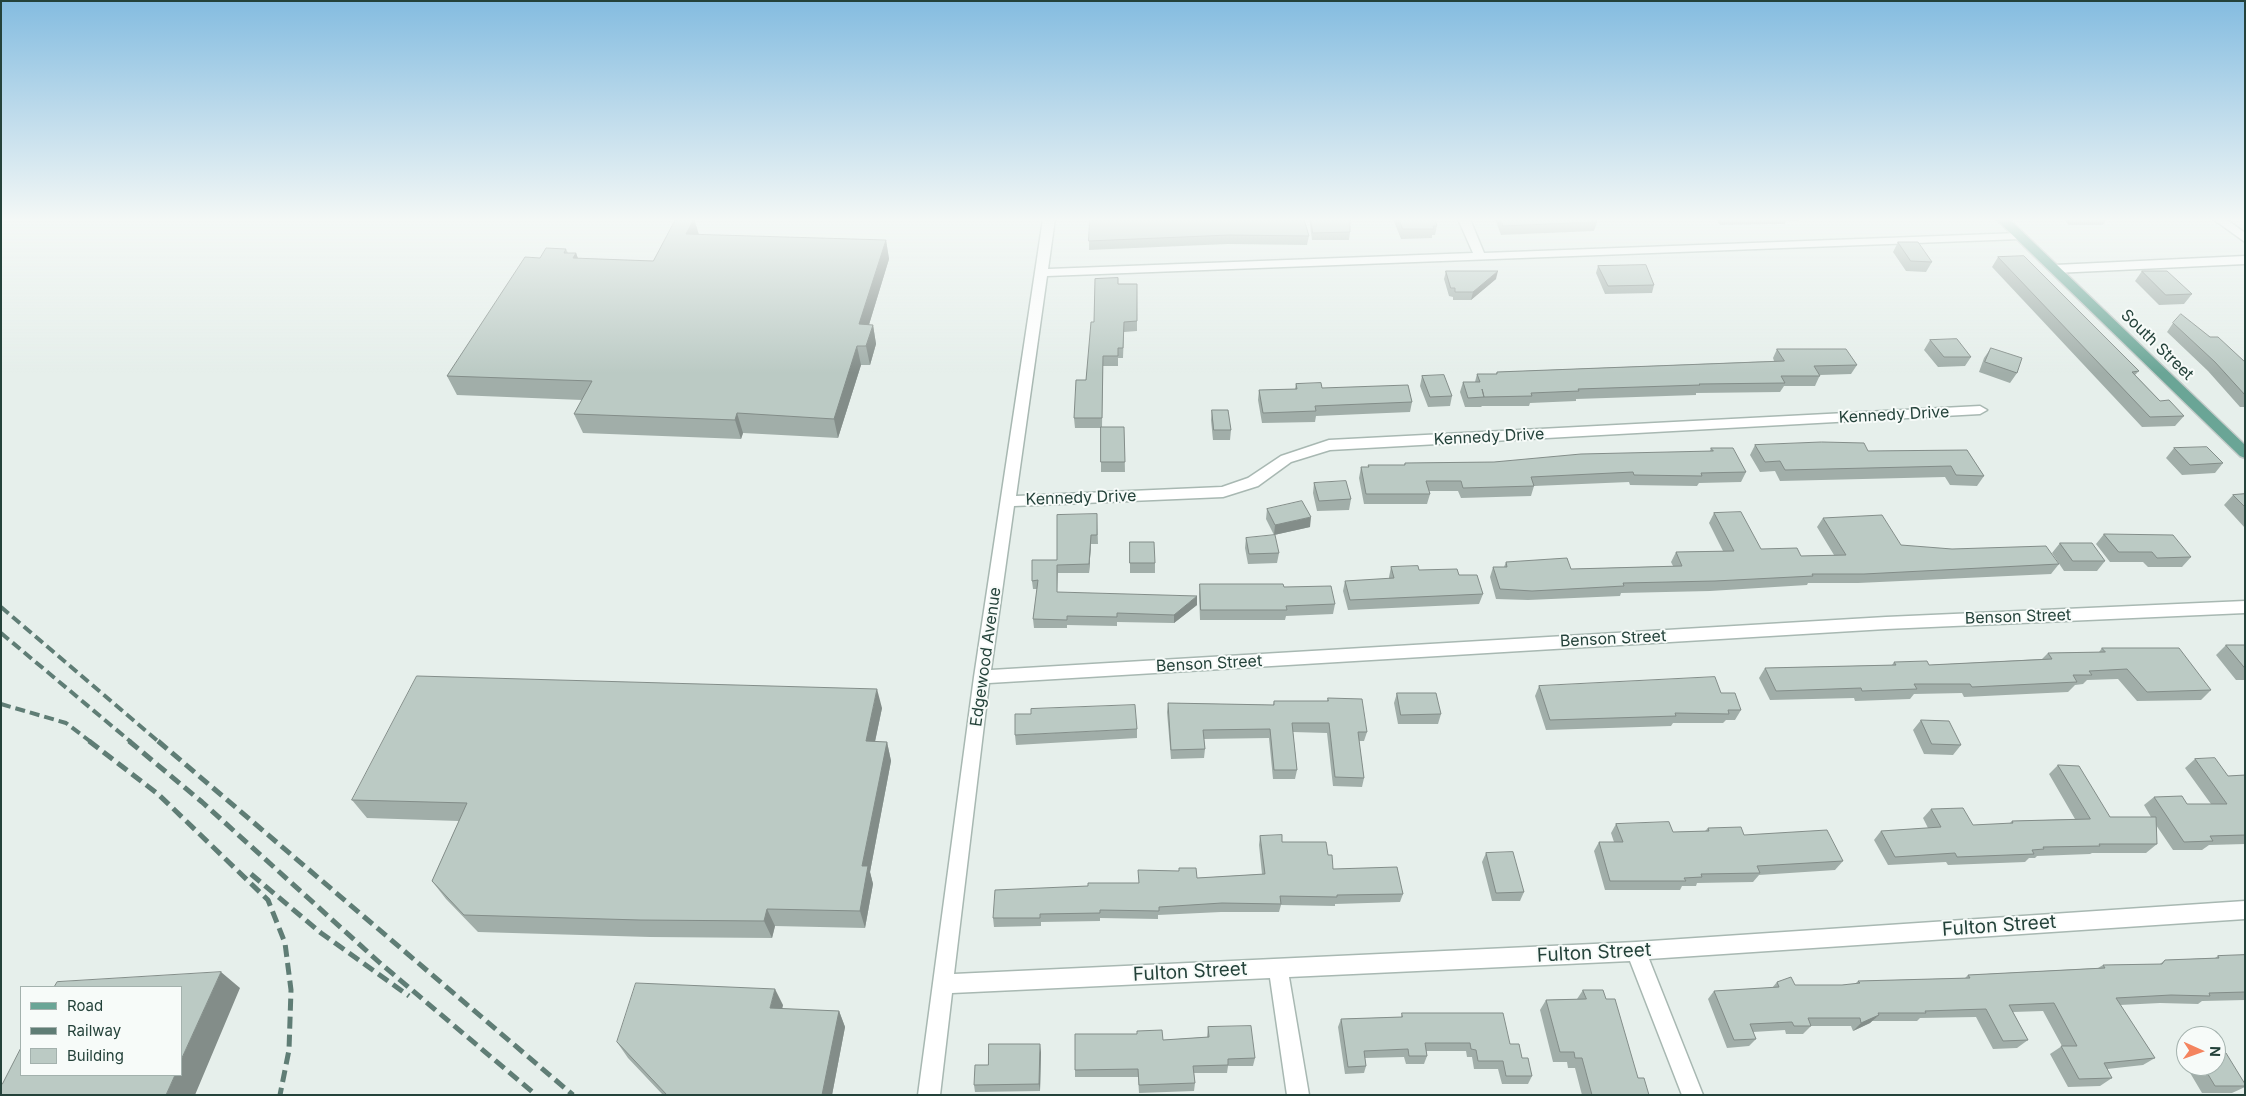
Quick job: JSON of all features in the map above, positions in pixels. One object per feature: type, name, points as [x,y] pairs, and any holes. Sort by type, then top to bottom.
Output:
[{"type":"main road","name":"South Street","points":[[2056,270],[2245,453]]},
{"type":"street","points":[[1041,273],[1115,270]]},
{"type":"street","name":"Edgewood Avenue","points":[[929,1095],[982,677],[1010,501],[1041,273]]},
{"type":"street","name":"Kennedy Drive","points":[[1010,501],[1223,492],[1253,482],[1286,459],[1329,445],[1980,410]]},
{"type":"street","name":"Benson Street","points":[[982,677],[1886,623],[2245,607]]},
{"type":"street","name":"Fulton Street","points":[[943,984],[1636,951],[2245,910]]},
{"type":"street","points":[[1636,951],[1693,1095]]},
{"type":"street","points":[[1278,968],[1298,1095]]},
{"type":"building","points":[[516,270],[876,270],[859,324],[873,325],[866,346],[857,346],[834,419],[737,413],[735,420],[574,414],[592,381],[447,376]]},
{"type":"building","points":[[1600,270],[1648,270],[1654,285],[1608,286]]},
{"type":"building","points":[[2010,270],[2038,270],[2139,371],[2132,372],[2160,401],[2169,400],[2184,416],[2150,417]]},
{"type":"building","points":[[1446,271],[1498,271],[1473,292],[1455,292],[1455,288],[1451,288]]},
{"type":"building","points":[[2142,271],[2167,271],[2192,294],[2166,295]]},
{"type":"building","points":[[1118,278],[1118,284],[1137,284],[1137,321],[1124,322],[1123,348],[1118,348],[1118,356],[1103,356],[1102,418],[1074,418],[1076,380],[1086,380],[1091,322],[1094,322],[1095,279]]},
{"type":"building","points":[[2181,314],[2210,337],[2218,337],[2245,362],[2245,395],[2215,362],[2173,323]]},
{"type":"building","points":[[1957,339],[1971,357],[1944,357],[1930,340]]},
{"type":"building","points":[[1991,348],[2022,358],[2017,373],[1985,362]]},
{"type":"building","points":[[1777,349],[1846,349],[1857,365],[1814,366],[1820,376],[1781,376],[1785,383],[1578,389],[1579,391],[1531,393],[1532,396],[1468,398],[1463,382],[1480,382],[1477,374],[1497,374],[1497,372],[1784,361]]},
{"type":"building","points":[[1444,375],[1452,396],[1430,397],[1422,376]]},
{"type":"building","points":[[1321,383],[1322,388],[1408,385],[1412,402],[1315,406],[1316,411],[1263,413],[1259,390],[1297,389],[1296,384]]},
{"type":"building","points":[[1212,410],[1228,410],[1231,430],[1214,430]]},
{"type":"building","points":[[1101,427],[1124,427],[1125,462],[1101,462]]},
{"type":"building","points":[[1822,442],[1864,443],[1868,451],[1967,450],[1984,476],[1956,475],[1951,466],[1785,470],[1780,461],[1765,462],[1755,445]]},
{"type":"building","points":[[2207,447],[2223,463],[2190,465],[2174,448]]},
{"type":"building","points":[[1711,448],[1733,448],[1746,472],[1701,473],[1702,476],[1634,475],[1633,472],[1531,477],[1534,486],[1463,488],[1461,481],[1426,481],[1430,494],[1366,494],[1361,467],[1369,467],[1368,465],[1405,465],[1405,463],[1494,462],[1581,454],[1713,451]]},
{"type":"building","points":[[1346,481],[1351,499],[1319,501],[1314,483]]},
{"type":"building","points":[[2245,494],[2245,507],[2233,495]]},
{"type":"building","points":[[1302,501],[1311,517],[1275,525],[1267,509]]},
{"type":"building","points":[[1741,512],[1761,549],[1797,548],[1801,556],[1846,555],[1823,518],[1882,515],[1901,545],[1952,549],[2046,546],[2059,564],[1864,574],[1812,574],[1813,576],[1715,581],[1623,583],[1624,586],[1532,591],[1500,589],[1493,567],[1507,567],[1506,562],[1567,558],[1571,569],[1682,566],[1676,552],[1734,551],[1714,513]]},
{"type":"building","points":[[1097,514],[1097,535],[1091,535],[1089,564],[1057,565],[1057,592],[1197,596],[1174,615],[1117,613],[1117,617],[1067,616],[1067,620],[1033,619],[1038,580],[1032,581],[1032,560],[1057,560],[1057,515]]},
{"type":"building","points":[[2104,534],[2173,535],[2191,557],[2157,558],[2152,552],[2119,552]]},
{"type":"building","points":[[1275,535],[1279,553],[1249,554],[1246,538]]},
{"type":"building","points":[[1130,542],[1154,542],[1155,563],[1130,563]]},
{"type":"building","points":[[2060,543],[2092,543],[2105,561],[2073,561]]},
{"type":"building","points":[[1418,566],[1419,570],[1457,569],[1459,575],[1477,575],[1483,594],[1350,600],[1345,581],[1394,578],[1391,567]]},
{"type":"building","points":[[1200,584],[1283,584],[1284,587],[1331,586],[1335,604],[1286,606],[1287,610],[1201,610]]},
{"type":"building","points":[[2226,645],[2245,645],[2245,668]]},
{"type":"building","points":[[2102,648],[2179,648],[2211,690],[2147,692],[2127,669],[2089,671],[2092,675],[2073,675],[2077,682],[1972,687],[1970,684],[1914,684],[1917,689],[1862,691],[1861,688],[1776,691],[1765,668],[1896,665],[1894,662],[1927,661],[1929,665],[2052,659],[2048,653],[2105,652]]},
{"type":"building","points":[[417,676],[877,689],[866,741],[887,742],[862,866],[868,866],[860,911],[767,909],[764,921],[464,915],[432,881],[467,803],[352,800]]},
{"type":"building","points":[[1715,677],[1721,693],[1735,693],[1741,710],[1728,710],[1729,714],[1675,713],[1676,716],[1550,720],[1539,686]]},
{"type":"building","points":[[1397,693],[1436,693],[1441,714],[1401,715]]},
{"type":"building","points":[[1328,698],[1362,699],[1367,732],[1358,732],[1364,778],[1335,777],[1329,723],[1292,723],[1297,770],[1274,770],[1270,729],[1203,730],[1205,749],[1171,750],[1168,703],[1274,705],[1274,701],[1328,701]]},
{"type":"building","points":[[1135,705],[1137,729],[1015,735],[1015,714],[1031,714],[1031,709]]},
{"type":"building","points":[[1921,720],[1949,721],[1961,745],[1932,744]]},
{"type":"building","points":[[2215,758],[2228,776],[2245,775],[2245,835],[2210,836],[2213,841],[2184,842],[2154,797],[2182,796],[2187,804],[2227,804],[2195,759]]},
{"type":"building","points":[[2058,765],[2079,766],[2110,817],[2156,817],[2157,844],[2099,844],[2100,846],[2043,847],[2044,849],[2032,850],[2034,854],[1957,857],[1955,853],[1895,857],[1881,831],[1941,827],[1931,809],[1963,808],[1973,825],[2013,823],[2012,821],[2090,819]]},
{"type":"building","points":[[1669,822],[1673,832],[1709,831],[1708,828],[1741,827],[1744,835],[1827,830],[1843,861],[1757,866],[1760,873],[1701,874],[1702,877],[1684,878],[1686,881],[1610,881],[1599,842],[1623,842],[1616,824]]},
{"type":"building","points":[[1282,835],[1282,842],[1326,842],[1328,855],[1332,855],[1333,869],[1397,867],[1403,894],[1337,895],[1337,897],[1280,896],[1281,904],[1222,903],[1159,907],[1159,911],[1100,910],[1100,913],[1040,914],[1040,918],[993,918],[995,890],[1088,886],[1088,883],[1139,883],[1138,870],[1179,871],[1179,868],[1196,868],[1197,878],[1265,874],[1260,836]]},
{"type":"building","points":[[1513,852],[1524,892],[1496,893],[1486,853]]},
{"type":"building","points":[[2245,955],[2245,992],[2209,993],[2210,996],[2171,995],[2116,998],[2155,1058],[2104,1063],[2112,1078],[2079,1079],[2061,1046],[2077,1046],[2054,1003],[2009,1005],[2028,1040],[2003,1041],[1986,1009],[1925,1011],[1926,1013],[1878,1013],[1879,1015],[1861,1023],[1860,1018],[1808,1018],[1811,1026],[1794,1026],[1792,1022],[1750,1024],[1756,1039],[1734,1040],[1714,991],[1779,987],[1777,982],[1791,977],[1795,985],[1842,985],[1860,983],[1858,981],[1970,978],[1968,975],[2105,968],[2103,965],[2162,964],[2165,960]]},
{"type":"building","points":[[221,972],[182,1058],[182,986],[55,986],[57,982]]},
{"type":"building","points":[[636,983],[775,989],[770,1008],[839,1011],[822,1095],[667,1095],[617,1042]]},
{"type":"building","points":[[1583,990],[1603,990],[1606,999],[1615,999],[1638,1078],[1644,1078],[1649,1095],[1592,1095],[1582,1058],[1575,1058],[1574,1052],[1560,1052],[1546,1000],[1586,999]]},
{"type":"building","points":[[1402,1013],[1503,1013],[1510,1044],[1519,1044],[1522,1058],[1528,1058],[1532,1076],[1506,1076],[1503,1061],[1478,1061],[1476,1050],[1471,1049],[1470,1043],[1425,1043],[1427,1056],[1409,1056],[1408,1049],[1364,1051],[1366,1066],[1348,1067],[1341,1019],[1402,1017]]},
{"type":"building","points":[[1251,1026],[1255,1058],[1228,1059],[1228,1065],[1193,1066],[1195,1083],[1139,1085],[1138,1069],[1075,1070],[1075,1034],[1137,1034],[1137,1031],[1162,1030],[1163,1040],[1209,1037],[1208,1027]]},
{"type":"building","points":[[989,1044],[1040,1044],[1039,1084],[974,1085],[975,1065],[988,1065]]},
{"type":"building","points":[[20,1050],[20,1076],[175,1076],[166,1095],[1,1095],[2,1084]]},
{"type":"building","points":[[2226,1053],[2245,1086],[2215,1086],[2209,1076],[2226,1076]]},
{"type":"railway","points":[[1,607],[159,742]]},
{"type":"railway","points":[[1,633],[131,742]]},
{"type":"railway","points":[[1,704],[66,723],[91,742]]},
{"type":"railway","points":[[89,741],[158,794],[268,900],[285,943],[291,990],[289,1050],[280,1095]]},
{"type":"railway","points":[[129,741],[202,802],[380,963],[536,1095]]},
{"type":"railway","points":[[158,741],[573,1095]]},
{"type":"railway","points":[[251,874],[321,933],[409,996]]}]
